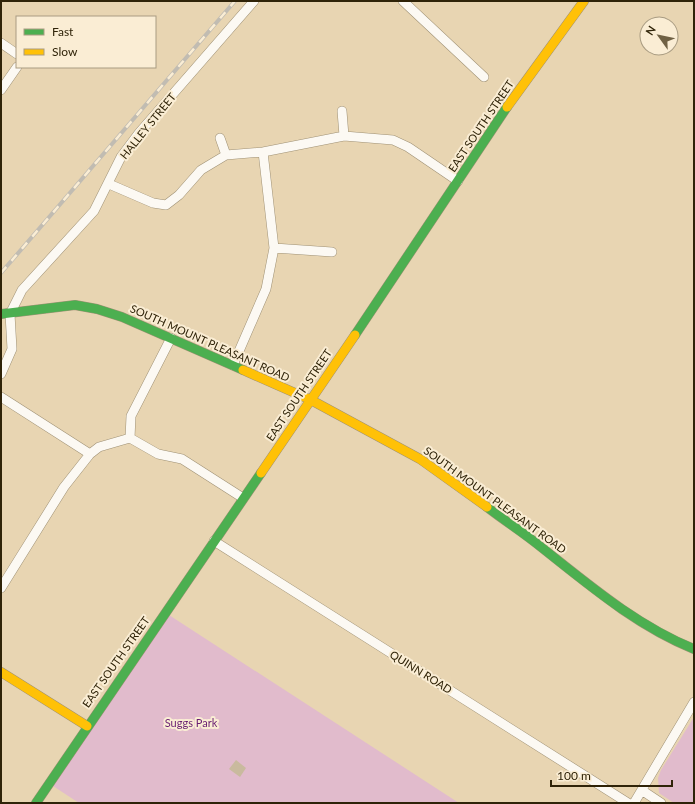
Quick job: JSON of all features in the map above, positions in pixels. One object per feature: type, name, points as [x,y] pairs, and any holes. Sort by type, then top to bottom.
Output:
[{"type":"street","name":"HALLEY STREET","points":[[6,314],[22,290],[94,211],[122,157],[139,133],[254,1]]},
{"type":"street","points":[[403,1],[484,77]]},
{"type":"street","name":"EAST SOUTH STREET","points":[[36,803],[86,726],[311,400],[511,102],[584,1]]},
{"type":"street","points":[[1,43],[16,53]]},
{"type":"street","points":[[1,90],[16,68]]},
{"type":"street","points":[[342,111],[344,136]]},
{"type":"street","points":[[109,184],[153,203],[166,205],[179,195],[201,170],[226,155],[263,152],[344,136],[393,140],[408,147],[458,181]]},
{"type":"street","points":[[220,138],[226,155]]},
{"type":"street","points":[[233,365],[266,289],[274,248],[263,152]]},
{"type":"street","points":[[274,248],[332,252]]},
{"type":"street","name":"SOUTH MOUNT PLEASANT ROAD","points":[[6,314],[75,305],[97,309],[122,317],[311,400],[420,459],[540,546],[604,598],[674,641],[694,649]]},
{"type":"street","points":[[1,374],[12,349],[6,314]]},
{"type":"street","points":[[130,438],[131,416],[171,338]]},
{"type":"street","points":[[1,397],[90,454]]},
{"type":"street","points":[[1,588],[64,488],[90,454],[99,446],[130,438],[158,454],[182,459],[243,498]]},
{"type":"street","name":"QUINN ROAD","points":[[214,541],[628,803]]},
{"type":"street","points":[[1,672],[86,726]]},
{"type":"street","points":[[634,803],[643,791],[657,764],[694,702]]},
{"type":"street","points":[[643,791],[661,803]]},
{"type":"green space","name":"Suggs Park","points":[[169,615],[459,803],[79,803],[53,786]]},
{"type":"green space","points":[[694,717],[694,803],[674,803],[659,793],[658,778],[661,770]]},
{"type":"building","points":[[236,760],[246,768],[240,777],[229,769]]},
{"type":"railway","points":[[1,273],[235,1]]},
{"type":"traffic: fast","points":[[355,335],[507,107]]},
{"type":"traffic: fast","points":[[1,314],[75,305],[97,309],[122,317],[243,370]]},
{"type":"traffic: fast","points":[[36,803],[261,473]]},
{"type":"traffic: fast","points":[[487,507],[535,542],[614,604],[653,629],[694,649]]},
{"type":"traffic: slow","points":[[507,107],[584,1]]},
{"type":"traffic: slow","points":[[261,473],[355,335]]},
{"type":"traffic: slow","points":[[243,370],[311,400],[420,459],[487,507]]},
{"type":"traffic: slow","points":[[1,672],[87,726]]}]
